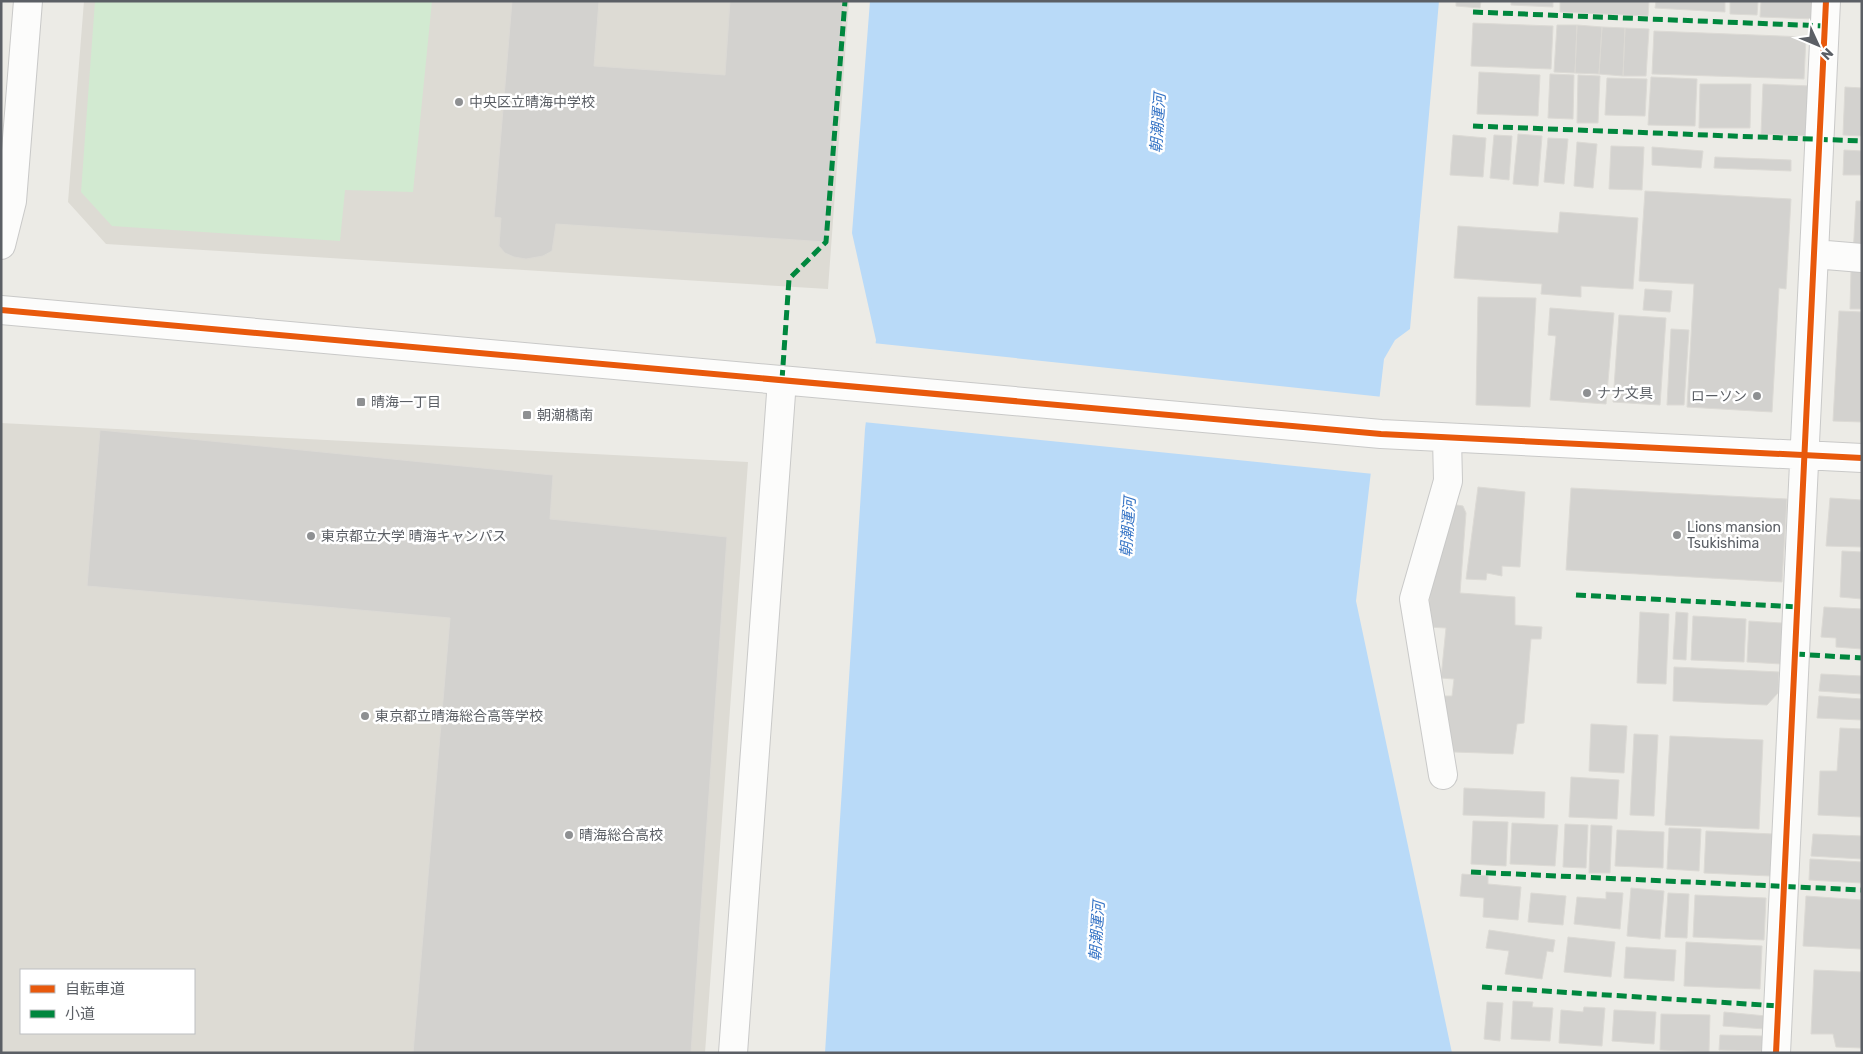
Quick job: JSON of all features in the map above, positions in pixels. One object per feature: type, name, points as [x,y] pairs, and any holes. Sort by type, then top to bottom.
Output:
[{"type":"street","points":[[1,246],[12,201],[28,1]]},
{"type":"street","points":[[1776,1053],[1826,1]]},
{"type":"street","points":[[1814,254],[1862,258]]},
{"type":"street","points":[[1,310],[1382,434],[1862,458]]},
{"type":"street","points":[[733,1053],[782,380]]},
{"type":"street","points":[[1443,775],[1414,599],[1448,482],[1448,438]]},
{"type":"shaded area","name":"中央区立晴海中学校","points":[[84,1],[849,1],[828,289],[106,244],[68,202]]},
{"type":"shaded area","name":"東京都立晴海総合高等学校","points":[[1,423],[748,462],[705,1053],[1,1053]]},
{"type":"green space","points":[[95,1],[432,1],[413,192],[345,190],[340,241],[112,226],[81,192]]},
{"type":"water","name":"朝潮運河","points":[[870,1],[1439,1],[1410,329],[1395,340],[1384,359],[1356,601],[1452,1053],[825,1053],[865,429],[876,340],[852,233]]},
{"type":"pier","points":[[873,343],[1383,397],[1374,474],[863,422]]},
{"type":"building","points":[[512,1],[599,1],[594,66],[725,75],[730,1],[844,1],[826,242],[556,224],[552,251],[543,256],[526,259],[505,253],[499,246],[501,218],[494,217]]},
{"type":"building","points":[[1456,1],[1481,1],[1480,8],[1456,6]]},
{"type":"building","points":[[1511,1],[1553,1],[1553,7],[1511,5]]},
{"type":"building","points":[[1560,1],[1649,1],[1648,16],[1560,12]]},
{"type":"building","points":[[1656,1],[1725,1],[1725,12],[1655,8]]},
{"type":"building","points":[[1730,1],[1758,1],[1757,15],[1730,14]]},
{"type":"building","points":[[1761,1],[1816,1],[1815,19],[1760,17]]},
{"type":"building","points":[[1473,23],[1553,26],[1551,69],[1471,66]]},
{"type":"building","points":[[1557,25],[1577,25],[1575,73],[1554,72]]},
{"type":"building","points":[[1577,25],[1602,27],[1599,74],[1575,73]]},
{"type":"building","points":[[1602,27],[1625,28],[1623,76],[1599,74]]},
{"type":"building","points":[[1625,28],[1649,29],[1646,76],[1623,76]]},
{"type":"building","points":[[1654,31],[1806,37],[1804,79],[1652,74]]},
{"type":"building","points":[[1479,72],[1540,75],[1538,116],[1477,114]]},
{"type":"building","points":[[1550,74],[1574,75],[1573,119],[1548,118]]},
{"type":"building","points":[[1578,75],[1600,76],[1598,123],[1577,123]]},
{"type":"building","points":[[1651,77],[1697,79],[1695,126],[1648,125]]},
{"type":"building","points":[[1607,78],[1647,79],[1645,116],[1605,115]]},
{"type":"building","points":[[1700,84],[1751,84],[1750,128],[1699,128]]},
{"type":"building","points":[[1763,84],[1811,86],[1809,136],[1761,134]]},
{"type":"building","points":[[1845,87],[1862,88],[1862,136],[1843,135]]},
{"type":"building","points":[[1518,134],[1542,136],[1538,186],[1513,184]]},
{"type":"building","points":[[1453,135],[1486,138],[1483,177],[1450,175]]},
{"type":"building","points":[[1494,135],[1512,136],[1509,180],[1490,178]]},
{"type":"building","points":[[1548,138],[1568,139],[1564,184],[1544,182]]},
{"type":"building","points":[[1577,142],[1597,144],[1593,188],[1574,186]]},
{"type":"building","points":[[1611,146],[1644,147],[1642,190],[1609,189]]},
{"type":"building","points":[[1652,147],[1703,151],[1701,168],[1652,165]]},
{"type":"building","points":[[1844,150],[1862,151],[1862,175],[1843,175]]},
{"type":"building","points":[[1715,157],[1791,160],[1791,171],[1714,168]]},
{"type":"building","points":[[1645,191],[1791,199],[1786,289],[1779,288],[1772,412],[1687,407],[1694,284],[1639,281]]},
{"type":"building","points":[[1856,201],[1862,201],[1862,256],[1853,255]]},
{"type":"building","points":[[1560,212],[1638,218],[1633,289],[1581,286],[1581,297],[1541,294],[1542,284],[1454,278],[1458,226],[1558,233]]},
{"type":"building","points":[[1851,270],[1862,270],[1862,309],[1850,309]]},
{"type":"building","points":[[1645,289],[1672,291],[1670,312],[1643,310]]},
{"type":"building","points":[[1478,297],[1536,298],[1530,407],[1476,405]]},
{"type":"building","points":[[1550,308],[1614,313],[1606,404],[1550,400],[1556,336],[1548,335]]},
{"type":"building","points":[[1839,311],[1862,312],[1862,422],[1833,421]]},
{"type":"building","points":[[1619,315],[1666,318],[1660,405],[1613,402]]},
{"type":"building","points":[[1671,329],[1689,330],[1684,405],[1667,405]]},
{"type":"building","name":"晴海総合高校","points":[[100,430],[553,475],[550,519],[727,537],[691,1053],[413,1053],[450,618],[87,586]]},
{"type":"building","points":[[1478,487],[1525,492],[1520,567],[1502,566],[1502,576],[1487,573],[1486,580],[1466,579]]},
{"type":"building","name":"Lions mansion Tsukishima","points":[[1571,488],[1787,499],[1782,582],[1566,570]]},
{"type":"building","points":[[1830,498],[1862,500],[1862,547],[1826,546]]},
{"type":"building","points":[[1444,503],[1463,506],[1466,513],[1460,593],[1515,597],[1515,625],[1542,627],[1541,639],[1531,639],[1524,723],[1517,724],[1513,754],[1454,752],[1441,696],[1452,696],[1454,679],[1441,678],[1446,628],[1428,627],[1435,513]]},
{"type":"building","points":[[1842,551],[1862,552],[1862,599],[1840,597]]},
{"type":"building","points":[[1824,607],[1862,609],[1862,649],[1836,647],[1836,638],[1821,637]]},
{"type":"building","points":[[1640,612],[1669,614],[1666,684],[1637,683]]},
{"type":"building","points":[[1676,612],[1688,613],[1686,660],[1673,659]]},
{"type":"building","points":[[1693,616],[1746,619],[1744,662],[1691,660]]},
{"type":"building","points":[[1749,621],[1782,623],[1781,664],[1747,662]]},
{"type":"building","points":[[1674,667],[1779,672],[1778,693],[1767,705],[1673,701]]},
{"type":"building","points":[[1821,674],[1862,676],[1862,694],[1819,691]]},
{"type":"building","points":[[1819,696],[1862,699],[1862,720],[1817,718]]},
{"type":"building","points":[[1591,724],[1627,726],[1624,773],[1589,771]]},
{"type":"building","points":[[1840,728],[1862,729],[1862,817],[1818,815],[1820,771],[1837,771]]},
{"type":"building","points":[[1634,734],[1658,735],[1654,816],[1630,815]]},
{"type":"building","points":[[1670,736],[1763,740],[1759,829],[1665,825]]},
{"type":"building","points":[[1571,777],[1619,780],[1617,819],[1569,817]]},
{"type":"building","points":[[1464,788],[1545,792],[1544,818],[1463,815]]},
{"type":"building","points":[[1473,821],[1508,822],[1506,866],[1471,864]]},
{"type":"building","points":[[1512,823],[1558,825],[1555,866],[1510,864]]},
{"type":"building","points":[[1565,824],[1588,825],[1586,868],[1563,867]]},
{"type":"building","points":[[1591,825],[1612,826],[1610,873],[1589,873]]},
{"type":"building","points":[[1669,828],[1701,829],[1699,871],[1667,869]]},
{"type":"building","points":[[1617,830],[1664,832],[1663,868],[1615,866]]},
{"type":"building","points":[[1706,831],[1773,834],[1771,876],[1704,873]]},
{"type":"building","points":[[1813,834],[1862,836],[1862,859],[1811,856]]},
{"type":"building","points":[[1810,859],[1862,862],[1862,883],[1809,880]]},
{"type":"building","points":[[1462,874],[1488,876],[1488,884],[1521,887],[1518,920],[1483,917],[1484,898],[1460,896]]},
{"type":"building","points":[[1631,888],[1664,891],[1660,939],[1627,936]]},
{"type":"building","points":[[1606,892],[1623,893],[1620,929],[1574,924],[1577,897],[1606,899]]},
{"type":"building","points":[[1531,893],[1566,896],[1563,925],[1528,922]]},
{"type":"building","points":[[1668,893],[1689,894],[1687,938],[1665,937]]},
{"type":"building","points":[[1695,895],[1766,898],[1764,940],[1693,937]]},
{"type":"building","points":[[1806,896],[1862,900],[1861,949],[1803,946]]},
{"type":"building","points":[[1489,930],[1555,940],[1553,952],[1547,951],[1542,979],[1505,974],[1509,951],[1486,948]]},
{"type":"building","points":[[1568,937],[1615,942],[1611,977],[1564,972]]},
{"type":"building","points":[[1686,942],[1762,946],[1760,989],[1684,986]]},
{"type":"building","points":[[1626,947],[1676,950],[1674,981],[1624,978]]},
{"type":"building","points":[[1814,970],[1862,972],[1862,1048],[1836,1047],[1833,1034],[1811,1034]]},
{"type":"building","points":[[1513,1001],[1533,1002],[1532,1007],[1553,1008],[1550,1041],[1511,1039]]},
{"type":"building","points":[[1487,1002],[1503,1003],[1500,1041],[1484,1039]]},
{"type":"building","points":[[1584,1007],[1605,1008],[1602,1046],[1559,1043],[1561,1010],[1583,1012]]},
{"type":"building","points":[[1614,1010],[1656,1012],[1654,1044],[1612,1041]]},
{"type":"building","points":[[1724,1012],[1766,1016],[1765,1029],[1723,1026]]},
{"type":"building","points":[[1661,1014],[1710,1015],[1709,1052],[1660,1050]]},
{"type":"building","points":[[1720,1035],[1763,1036],[1763,1051],[1719,1050]]},
{"type":"marked path","points":[[782,380],[789,279],[826,242],[845,1]]},
{"type":"marked path","points":[[1473,12],[1825,26]]},
{"type":"marked path","points":[[1473,126],[1862,141]]},
{"type":"marked path","points":[[1576,595],[1798,607]]},
{"type":"marked path","points":[[1795,654],[1862,658]]},
{"type":"marked path","points":[[1471,872],[1862,890]]},
{"type":"marked path","points":[[1482,987],[1779,1006]]},
{"type":"cycle path","points":[[1776,1053],[1826,1]]},
{"type":"cycle path","points":[[1,310],[1381,434],[1862,458]]},
{"type":"place","name":"中央区立晴海中学校","points":[[459,102]]},
{"type":"place","name":"ナナ文具","points":[[1587,393]]},
{"type":"place","name":"ローソン","points":[[1757,396]]},
{"type":"place","name":"晴海一丁目","points":[[361,402]]},
{"type":"place","name":"朝潮橋南","points":[[527,415]]},
{"type":"place","name":"Lions mansion Tsukishima","points":[[1677,535]]},
{"type":"place","name":"東京都立大学 晴海キャンパス","points":[[311,536]]},
{"type":"place","name":"東京都立晴海総合高等学校","points":[[365,716]]},
{"type":"place","name":"晴海総合高校","points":[[569,835]]}]
